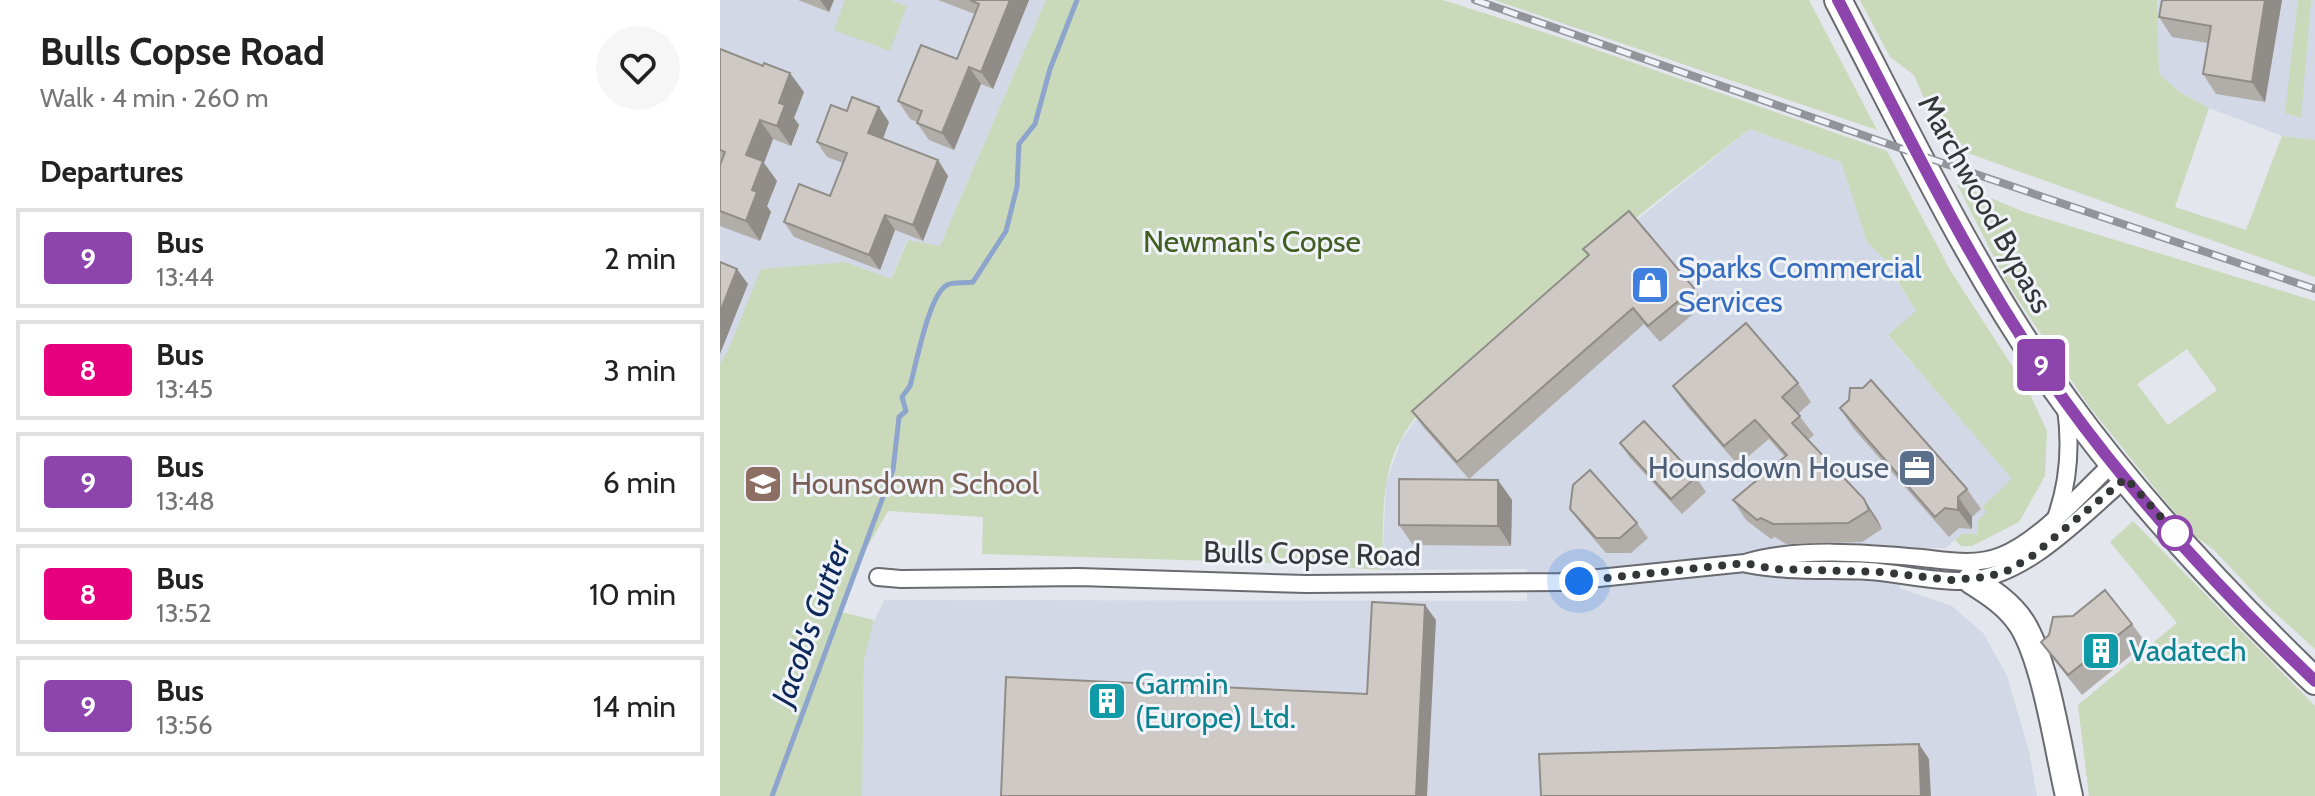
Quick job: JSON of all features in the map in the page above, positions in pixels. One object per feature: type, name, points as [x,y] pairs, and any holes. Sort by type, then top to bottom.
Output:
[{"type":"main road","name":"Marchwood Bypass","points":[[1838,0],[1969,249],[2065,401],[2120,470],[2241,606],[2315,681]]},
{"type":"main road","points":[[1971,580],[2004,602],[2021,623],[2033,646],[2069,796]]},
{"type":"street","points":[[2056,517],[2064,492],[2069,455],[2065,401]]},
{"type":"street","name":"Bulls Copse Road","points":[[878,577],[1079,577],[1306,584],[1560,582],[1745,563],[1772,555],[1827,554],[1964,563],[1982,561],[2012,551],[2120,470]]},
{"type":"street","name":"Bulls Copse Road","points":[[1745,563],[1773,569],[1825,568],[1971,580],[1998,574],[2026,561],[2120,470]]},
{"type":"shaded area","name":"Hounsdown School","points":[[720,0],[1046,0],[940,246],[907,240],[720,688]]},
{"type":"shaded area","points":[[2157,0],[2315,0],[2315,140],[2282,136],[2209,108],[2181,93],[2159,74]]},
{"type":"shaded area","points":[[1750,129],[1841,162],[1867,242],[1884,259],[1916,312],[1888,336],[2013,479],[1982,507],[1986,512],[1978,534],[1961,534],[1946,548],[1906,549],[1899,588],[1952,606],[1984,634],[2007,676],[2029,751],[2037,796],[862,796],[864,660],[869,632],[884,600],[1527,601],[1527,569],[1382,570],[1386,483],[1401,440],[1439,389],[1526,309]]},
{"type":"green space","points":[[845,0],[890,0],[907,6],[890,51],[834,30]]},
{"type":"green space","name":"Newman's Copse","points":[[1046,0],[1443,0],[1887,151],[1950,270],[2029,392],[2047,431],[2045,476],[2019,522],[1972,546],[1961,546],[1955,540],[1961,534],[1978,534],[1978,520],[1986,512],[1982,507],[2012,479],[1888,335],[1916,311],[1884,259],[1867,242],[1841,162],[1750,129],[1554,285],[1420,411],[1401,439],[1389,469],[1384,503],[1382,570],[1282,563],[982,554],[983,517],[888,511],[861,558],[841,612],[874,620],[864,660],[862,796],[720,796],[720,364],[761,269],[845,262],[891,279],[908,240],[940,246]]},
{"type":"green space","points":[[1494,0],[1809,0],[1877,130]]},
{"type":"green space","points":[[1860,0],[2157,0],[2159,74],[2181,93],[2209,108],[2175,207],[2246,230],[2282,136],[2315,140],[2315,277],[1962,151],[1937,128],[1914,75],[1890,57]]},
{"type":"green space","points":[[2298,0],[2311,0],[2301,118],[2285,113]]},
{"type":"green space","points":[[1957,184],[2024,212],[2315,301],[2315,649],[2264,603],[2214,550],[2191,533],[2088,405],[2007,283]],"holes":[[[2187,349],[2217,390],[2168,425],[2137,384]]]},
{"type":"green space","points":[[2133,521],[2315,706],[2315,796],[2089,796],[2078,705],[2177,623],[2110,542]]},
{"type":"building","points":[[970,0],[1010,0],[981,72],[969,67],[942,133],[917,123],[922,111],[898,101],[921,45],[957,59],[979,4]]},
{"type":"building","points":[[2162,0],[2265,0],[2252,82],[2203,74],[2211,26],[2159,17]]},
{"type":"building","points":[[720,49],[790,73],[779,103],[785,105],[777,126],[760,120],[746,155],[763,161],[752,190],[757,192],[746,221],[720,211],[720,165],[725,152],[720,150]]},
{"type":"building","points":[[852,97],[879,107],[868,133],[938,160],[913,225],[885,215],[869,255],[784,222],[799,184],[830,196],[847,153],[817,142],[831,105],[847,111]]},
{"type":"building","points":[[1629,211],[1694,288],[1648,326],[1633,308],[1457,462],[1412,411],[1589,255],[1583,249]]},
{"type":"building","points":[[720,262],[737,269],[720,312]]},
{"type":"building","points":[[1746,323],[1798,383],[1782,397],[1800,416],[1792,423],[1864,499],[1869,510],[1848,523],[1773,524],[1761,518],[1757,520],[1733,500],[1787,455],[1755,420],[1724,446],[1673,386]]},
{"type":"building","name":"Hounsdown House","points":[[1871,380],[1967,489],[1958,497],[1958,510],[1945,508],[1935,517],[1840,408],[1849,400],[1850,388],[1863,388]]},
{"type":"building","points":[[1644,421],[1696,477],[1671,499],[1620,443]]},
{"type":"building","points":[[1590,470],[1637,523],[1620,538],[1596,538],[1570,509],[1573,485]]},
{"type":"building","points":[[1399,479],[1498,480],[1498,526],[1399,525]]},
{"type":"building","points":[[2105,590],[2132,624],[2068,675],[2041,642],[2049,635],[2053,617],[2073,616]]},
{"type":"building","name":"Garmin (Europe) Ltd.","points":[[1372,602],[1425,605],[1416,796],[1001,796],[1006,677],[1367,694]]},
{"type":"building","points":[[1919,744],[1921,796],[1541,796],[1539,754]]},
{"type":"waterway","name":"Jacob's Gutter","points":[[772,796],[893,470],[899,417],[906,411],[902,397],[910,386],[929,315],[940,291],[947,285],[973,282],[1006,231],[1017,187],[1019,144],[1035,124],[1050,69],[1077,0]]},
{"type":"railway","points":[[1475,0],[2315,289]]},
{"type":"bus line","name":"9","points":[[1838,0],[1969,249],[2065,401],[2189,550],[2315,681]]},
{"type":"place","name":"Sparks Commercial Services","points":[[1650,285]]},
{"type":"place","name":"Hounsdown House","points":[[1917,468]]},
{"type":"place","name":"Hounsdown School","points":[[763,484]]},
{"type":"place","name":"Vadatech","points":[[2101,651]]},
{"type":"place","name":"Garmin (Europe) Ltd.","points":[[1107,701]]},
{"type":"route","points":[[1579,581],[1745,563],[1773,569],[1825,568],[1951,580],[1987,577],[2009,570],[2032,556],[2126,478],[2175,533]]}]
